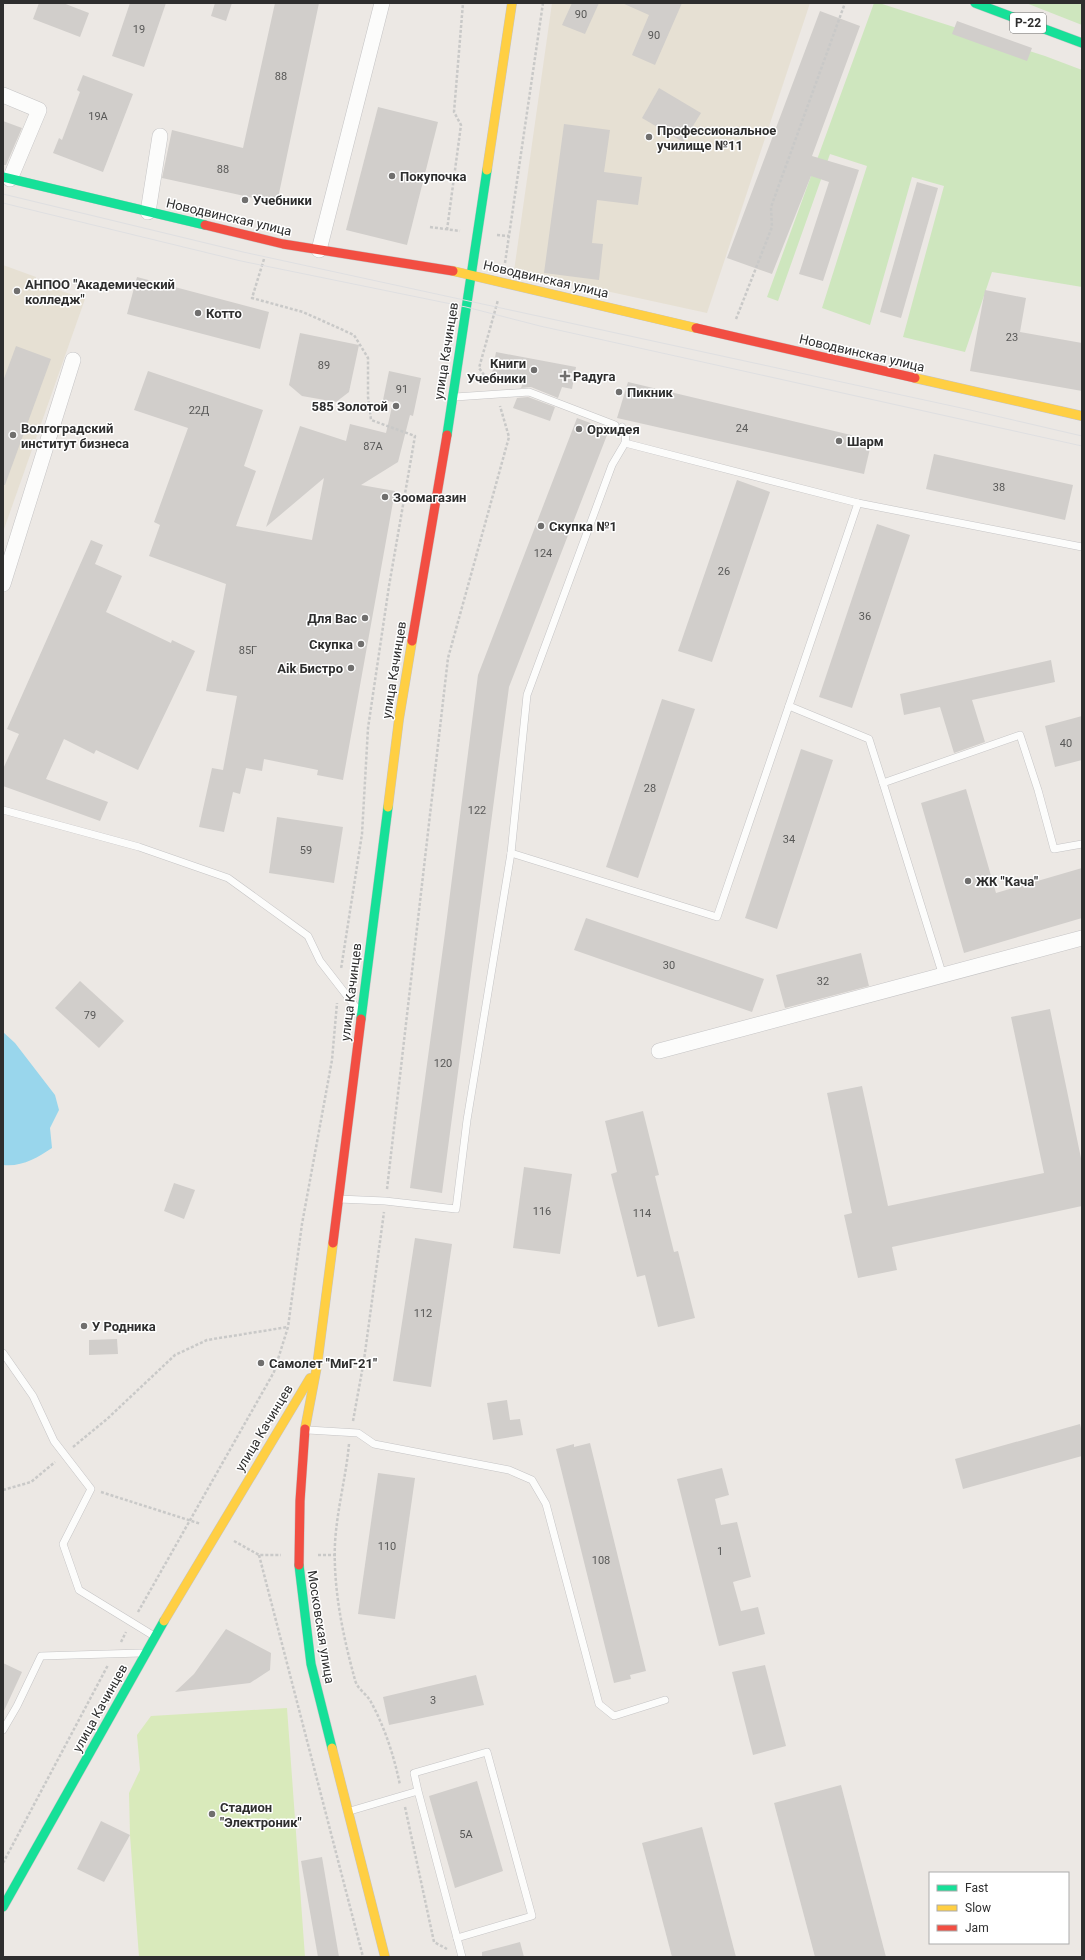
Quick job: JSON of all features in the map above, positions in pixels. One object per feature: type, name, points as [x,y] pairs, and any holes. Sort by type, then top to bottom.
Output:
[{"type":"main road","name":"улица Качинцев","points":[[3,1907],[145,1653],[317,1366],[399,719],[453,397],[463,321],[472,275],[512,3]]},
{"type":"main road","name":"Р-22","points":[[975,3],[1082,43]]},
{"type":"main road","name":"Новодвинская улица","points":[[6,178],[268,241],[422,265],[472,275],[729,336],[1082,416]]},
{"type":"main road","name":"Московская улица","points":[[317,1366],[305,1430],[300,1501],[299,1566],[311,1664],[385,1957]]},
{"type":"street","points":[[318,250],[382,3]]},
{"type":"street","points":[[3,95],[39,110],[6,178]]},
{"type":"street","points":[[148,212],[160,136]]},
{"type":"street","points":[[3,584],[73,360]]},
{"type":"street","points":[[659,1051],[1082,938]]},
{"type":"lane","points":[[338,1199],[385,1201],[456,1209],[467,1120],[511,853],[527,695],[612,465],[625,443],[626,434],[618,426],[529,392],[453,397]]},
{"type":"lane","points":[[625,443],[858,503],[1082,547]]},
{"type":"lane","points":[[511,853],[717,917],[858,503]]},
{"type":"lane","points":[[789,706],[869,739],[943,976]]},
{"type":"lane","points":[[883,783],[1020,735],[1038,790],[1054,849],[1082,844]]},
{"type":"lane","points":[[3,810],[139,846],[228,878],[308,936],[320,961],[361,1014]]},
{"type":"lane","points":[[3,1353],[33,1396],[54,1441],[91,1489],[63,1544],[79,1590],[155,1637]]},
{"type":"lane","points":[[305,1430],[358,1433],[374,1444],[509,1470],[532,1480],[546,1504],[599,1704],[614,1716],[665,1700]]},
{"type":"lane","points":[[3,1730],[17,1706],[41,1656],[145,1653]]},
{"type":"lane","points":[[457,1938],[532,1916],[487,1752],[414,1773],[418,1791],[462,1957]]},
{"type":"lane","points":[[348,1811],[418,1791]]},
{"type":"path","points":[[447,230],[461,125],[454,112],[463,3]]},
{"type":"path","points":[[462,1957],[434,1942],[394,1755],[371,1700],[355,1683],[343,1630],[336,1574],[335,1543],[350,1432],[364,1360],[385,1201],[448,658],[509,437],[497,394],[479,368],[495,314],[502,282],[543,3]]},
{"type":"path","points":[[729,336],[772,227],[771,207],[845,3]]},
{"type":"path","points":[[268,241],[252,298],[303,312],[354,335],[368,358],[368,397],[371,420],[415,436],[389,586],[368,728],[362,834],[339,985],[332,1060],[302,1224],[288,1327],[274,1372]]},
{"type":"path","points":[[3,1490],[31,1482],[107,1419],[176,1355],[207,1340],[288,1327]]},
{"type":"path","points":[[91,1489],[190,1520]]},
{"type":"path","points":[[259,1555],[363,1957]]},
{"type":"shaded area","name":"Профессиональное училище №11","points":[[552,3],[810,3],[707,313],[514,271]]},
{"type":"shaded area","points":[[3,265],[36,277],[35,282],[85,299],[3,532]]},
{"type":"green space","points":[[874,3],[879,3],[1045,56],[1082,70],[1082,287],[992,272],[965,352],[903,337],[944,186],[912,177],[870,325],[822,308],[867,166],[830,154],[778,301],[767,297]]},
{"type":"green space","points":[[1026,3],[1082,3],[1082,25]]},
{"type":"green space","name":"Стадион \"Электроник\"","points":[[287,1708],[305,1957],[139,1957],[130,1835],[129,1793],[140,1770],[137,1735],[151,1716]]},
{"type":"water","points":[[3,1032],[15,1043],[55,1095],[59,1110],[50,1128],[52,1148],[29,1161],[17,1165],[3,1165]]},
{"type":"building","points":[[39,3],[63,3],[89,13],[80,37],[33,19]]},
{"type":"building","points":[[130,3],[166,3],[144,67],[112,56]]},
{"type":"building","points":[[215,3],[232,3],[226,21],[211,16]]},
{"type":"building","points":[[275,3],[319,3],[277,203],[162,178],[172,130],[243,148]]},
{"type":"building","points":[[572,3],[599,3],[585,34],[562,25]]},
{"type":"building","points":[[622,3],[682,3],[655,65],[632,55],[649,15]]},
{"type":"building","points":[[820,11],[860,26],[812,156],[859,170],[823,281],[799,274],[829,182],[811,176],[772,274],[727,258]]},
{"type":"building","points":[[957,21],[1032,48],[1027,61],[952,34]]},
{"type":"building","points":[[83,75],[133,94],[103,172],[53,153],[59,138],[62,140],[80,92],[77,90]]},
{"type":"building","points":[[659,88],[701,113],[683,142],[642,118]]},
{"type":"building","name":"Покупочка","points":[[378,107],[438,122],[407,245],[346,230]]},
{"type":"building","points":[[3,121],[22,128],[6,165],[3,165]]},
{"type":"building","points":[[564,124],[610,130],[604,172],[642,177],[638,205],[597,200],[592,243],[603,244],[599,280],[544,273]]},
{"type":"building","points":[[917,182],[938,188],[901,318],[880,312]]},
{"type":"building","name":"Котто","points":[[137,277],[269,312],[260,349],[127,314]]},
{"type":"building","points":[[985,290],[1026,298],[1020,332],[1082,343],[1082,391],[970,371]]},
{"type":"building","points":[[300,333],[359,345],[349,392],[336,402],[302,396],[289,385]]},
{"type":"building","name":"Волгоградский институт бизнеса","points":[[16,346],[51,359],[5,485],[3,485],[3,381]]},
{"type":"building","name":"Книги Учебники","points":[[496,352],[576,367],[572,389],[562,387],[558,398],[531,387],[521,388],[524,380],[492,374]]},
{"type":"building","points":[[148,371],[263,410],[244,466],[256,471],[236,526],[312,540],[324,478],[266,527],[300,426],[346,441],[350,424],[386,433],[393,402],[383,400],[389,371],[421,378],[413,416],[410,415],[398,462],[361,485],[395,491],[343,780],[317,775],[318,770],[264,759],[262,771],[246,768],[240,794],[233,792],[224,832],[199,827],[212,768],[223,770],[237,696],[206,691],[226,584],[149,556],[160,525],[154,522],[188,428],[134,410]]},
{"type":"building","points":[[628,382],[872,440],[864,474],[617,418]]},
{"type":"building","points":[[528,397],[555,407],[550,421],[513,408],[517,398]]},
{"type":"building","points":[[577,418],[609,430],[509,687],[442,1193],[410,1188],[478,675]]},
{"type":"building","points":[[934,454],[1073,485],[1065,520],[926,489]]},
{"type":"building","points":[[737,480],[770,492],[712,662],[678,651]]},
{"type":"building","points":[[877,524],[910,535],[852,708],[819,697]]},
{"type":"building","points":[[91,540],[103,545],[95,564],[122,576],[106,612],[171,643],[172,640],[195,651],[138,770],[96,750],[94,754],[64,739],[46,779],[108,802],[100,821],[3,786],[3,769],[19,734],[7,729]]},
{"type":"building","points":[[1051,660],[1055,682],[972,700],[985,742],[954,753],[940,707],[904,715],[900,694]]},
{"type":"building","points":[[662,699],[695,709],[638,878],[606,867]]},
{"type":"building","points":[[1082,716],[1082,760],[1055,767],[1045,726]]},
{"type":"building","points":[[801,749],[833,760],[777,929],[745,918]]},
{"type":"building","name":"ЖК \"Кача\"","points":[[966,789],[996,893],[1082,868],[1082,918],[964,953],[921,803]]},
{"type":"building","points":[[277,817],[343,827],[334,883],[269,873]]},
{"type":"building","points":[[586,918],[764,979],[752,1012],[574,950]]},
{"type":"building","points":[[861,953],[869,986],[785,1008],[776,975]]},
{"type":"building","points":[[80,981],[124,1021],[99,1048],[55,1008]]},
{"type":"building","points":[[1050,1009],[1082,1163],[1082,1206],[892,1247],[897,1270],[858,1278],[844,1215],[852,1213],[827,1093],[862,1086],[888,1206],[1044,1173],[1011,1017]]},
{"type":"building","points":[[643,1111],[659,1175],[655,1176],[674,1252],[678,1251],[695,1318],[658,1327],[645,1275],[637,1277],[611,1174],[617,1172],[605,1121]]},
{"type":"building","points":[[524,1167],[572,1174],[560,1254],[513,1248]]},
{"type":"building","points":[[174,1183],[195,1190],[184,1219],[164,1211]]},
{"type":"building","points":[[415,1238],[452,1244],[431,1387],[393,1381]]},
{"type":"building","points":[[117,1339],[118,1354],[89,1355],[89,1340]]},
{"type":"building","points":[[507,1400],[510,1420],[520,1419],[523,1435],[493,1440],[487,1403]]},
{"type":"building","points":[[1080,1424],[1082,1433],[1082,1456],[963,1489],[955,1459]]},
{"type":"building","points":[[590,1443],[646,1671],[630,1675],[631,1679],[614,1683],[556,1449],[574,1444],[574,1447]]},
{"type":"building","points":[[722,1468],[729,1495],[715,1499],[721,1525],[737,1522],[751,1577],[733,1582],[741,1611],[758,1607],[765,1634],[719,1646],[677,1479]]},
{"type":"building","points":[[378,1473],[415,1478],[395,1619],[358,1614]]},
{"type":"building","points":[[226,1629],[271,1653],[270,1670],[250,1683],[175,1692],[194,1674]]},
{"type":"building","points":[[3,1663],[22,1672],[3,1713]]},
{"type":"building","points":[[765,1665],[786,1746],[753,1755],[732,1672]]},
{"type":"building","points":[[476,1675],[484,1705],[389,1725],[383,1697]]},
{"type":"building","points":[[477,1781],[503,1871],[455,1888],[429,1796]]},
{"type":"building","points":[[841,1785],[886,1957],[815,1957],[774,1803]]},
{"type":"building","points":[[101,1821],[130,1835],[104,1882],[77,1869]]},
{"type":"building","points":[[702,1827],[736,1957],[672,1957],[642,1843]]},
{"type":"building","points":[[322,1857],[339,1957],[318,1957],[301,1861]]},
{"type":"building","points":[[520,1942],[524,1957],[482,1957],[482,1952]]},
{"type":"tram line","points":[[3,194],[243,252],[966,409],[1082,436]]},
{"type":"tram line","points":[[3,203],[241,261],[466,307],[540,326],[1082,446]]},
{"type":"traffic: fast","points":[[975,3],[1082,43]]},
{"type":"traffic: fast","points":[[447,435],[487,170]]},
{"type":"traffic: fast","points":[[3,177],[205,225]]},
{"type":"traffic: fast","points":[[361,1019],[388,807]]},
{"type":"traffic: fast","points":[[299,1565],[311,1664],[332,1748]]},
{"type":"traffic: fast","points":[[3,1907],[164,1621]]},
{"type":"traffic: slow","points":[[487,170],[512,3]]},
{"type":"traffic: slow","points":[[453,271],[696,328]]},
{"type":"traffic: slow","points":[[915,378],[1082,416]]},
{"type":"traffic: slow","points":[[388,807],[399,719],[412,641]]},
{"type":"traffic: slow","points":[[305,1429],[317,1366],[333,1243]]},
{"type":"traffic: slow","points":[[164,1621],[310,1378]]},
{"type":"traffic: slow","points":[[332,1748],[385,1957]]},
{"type":"traffic: jam","points":[[205,225],[283,244],[453,271]]},
{"type":"traffic: jam","points":[[696,328],[915,378]]},
{"type":"traffic: jam","points":[[412,641],[447,435]]},
{"type":"traffic: jam","points":[[333,1243],[361,1019]]},
{"type":"traffic: jam","points":[[299,1565],[300,1501],[305,1429]]},
{"type":"place","name":"Профессиональное училище №11","points":[[649,137]]},
{"type":"place","name":"Покупочка","points":[[392,176]]},
{"type":"place","name":"Учебники","points":[[245,200]]},
{"type":"place","name":"АНПОО \"Академический колледж\"","points":[[17,291]]},
{"type":"place","name":"Котто","points":[[198,313]]},
{"type":"place","name":"Книги Учебники","points":[[534,370]]},
{"type":"place","name":"Радуга","points":[[565,376]]},
{"type":"place","name":"Пикник","points":[[619,392]]},
{"type":"place","name":"585 Золотой","points":[[396,406]]},
{"type":"place","name":"Орхидея","points":[[579,429]]},
{"type":"place","name":"Волгоградский институт бизнеса","points":[[13,435]]},
{"type":"place","name":"Шарм","points":[[839,441]]},
{"type":"place","name":"Зоомагазин","points":[[385,497]]},
{"type":"place","name":"Скупка №1","points":[[541,526]]},
{"type":"place","name":"Для Вас","points":[[365,618]]},
{"type":"place","name":"Скупка","points":[[361,644]]},
{"type":"place","name":"Aik Бистро","points":[[351,668]]},
{"type":"place","name":"ЖК \"Кача\"","points":[[968,881]]},
{"type":"place","name":"У Родника","points":[[84,1326]]},
{"type":"place","name":"Самолет \"МиГ-21\"","points":[[261,1363]]},
{"type":"place","name":"Стадион \"Электроник\"","points":[[212,1814]]}]
